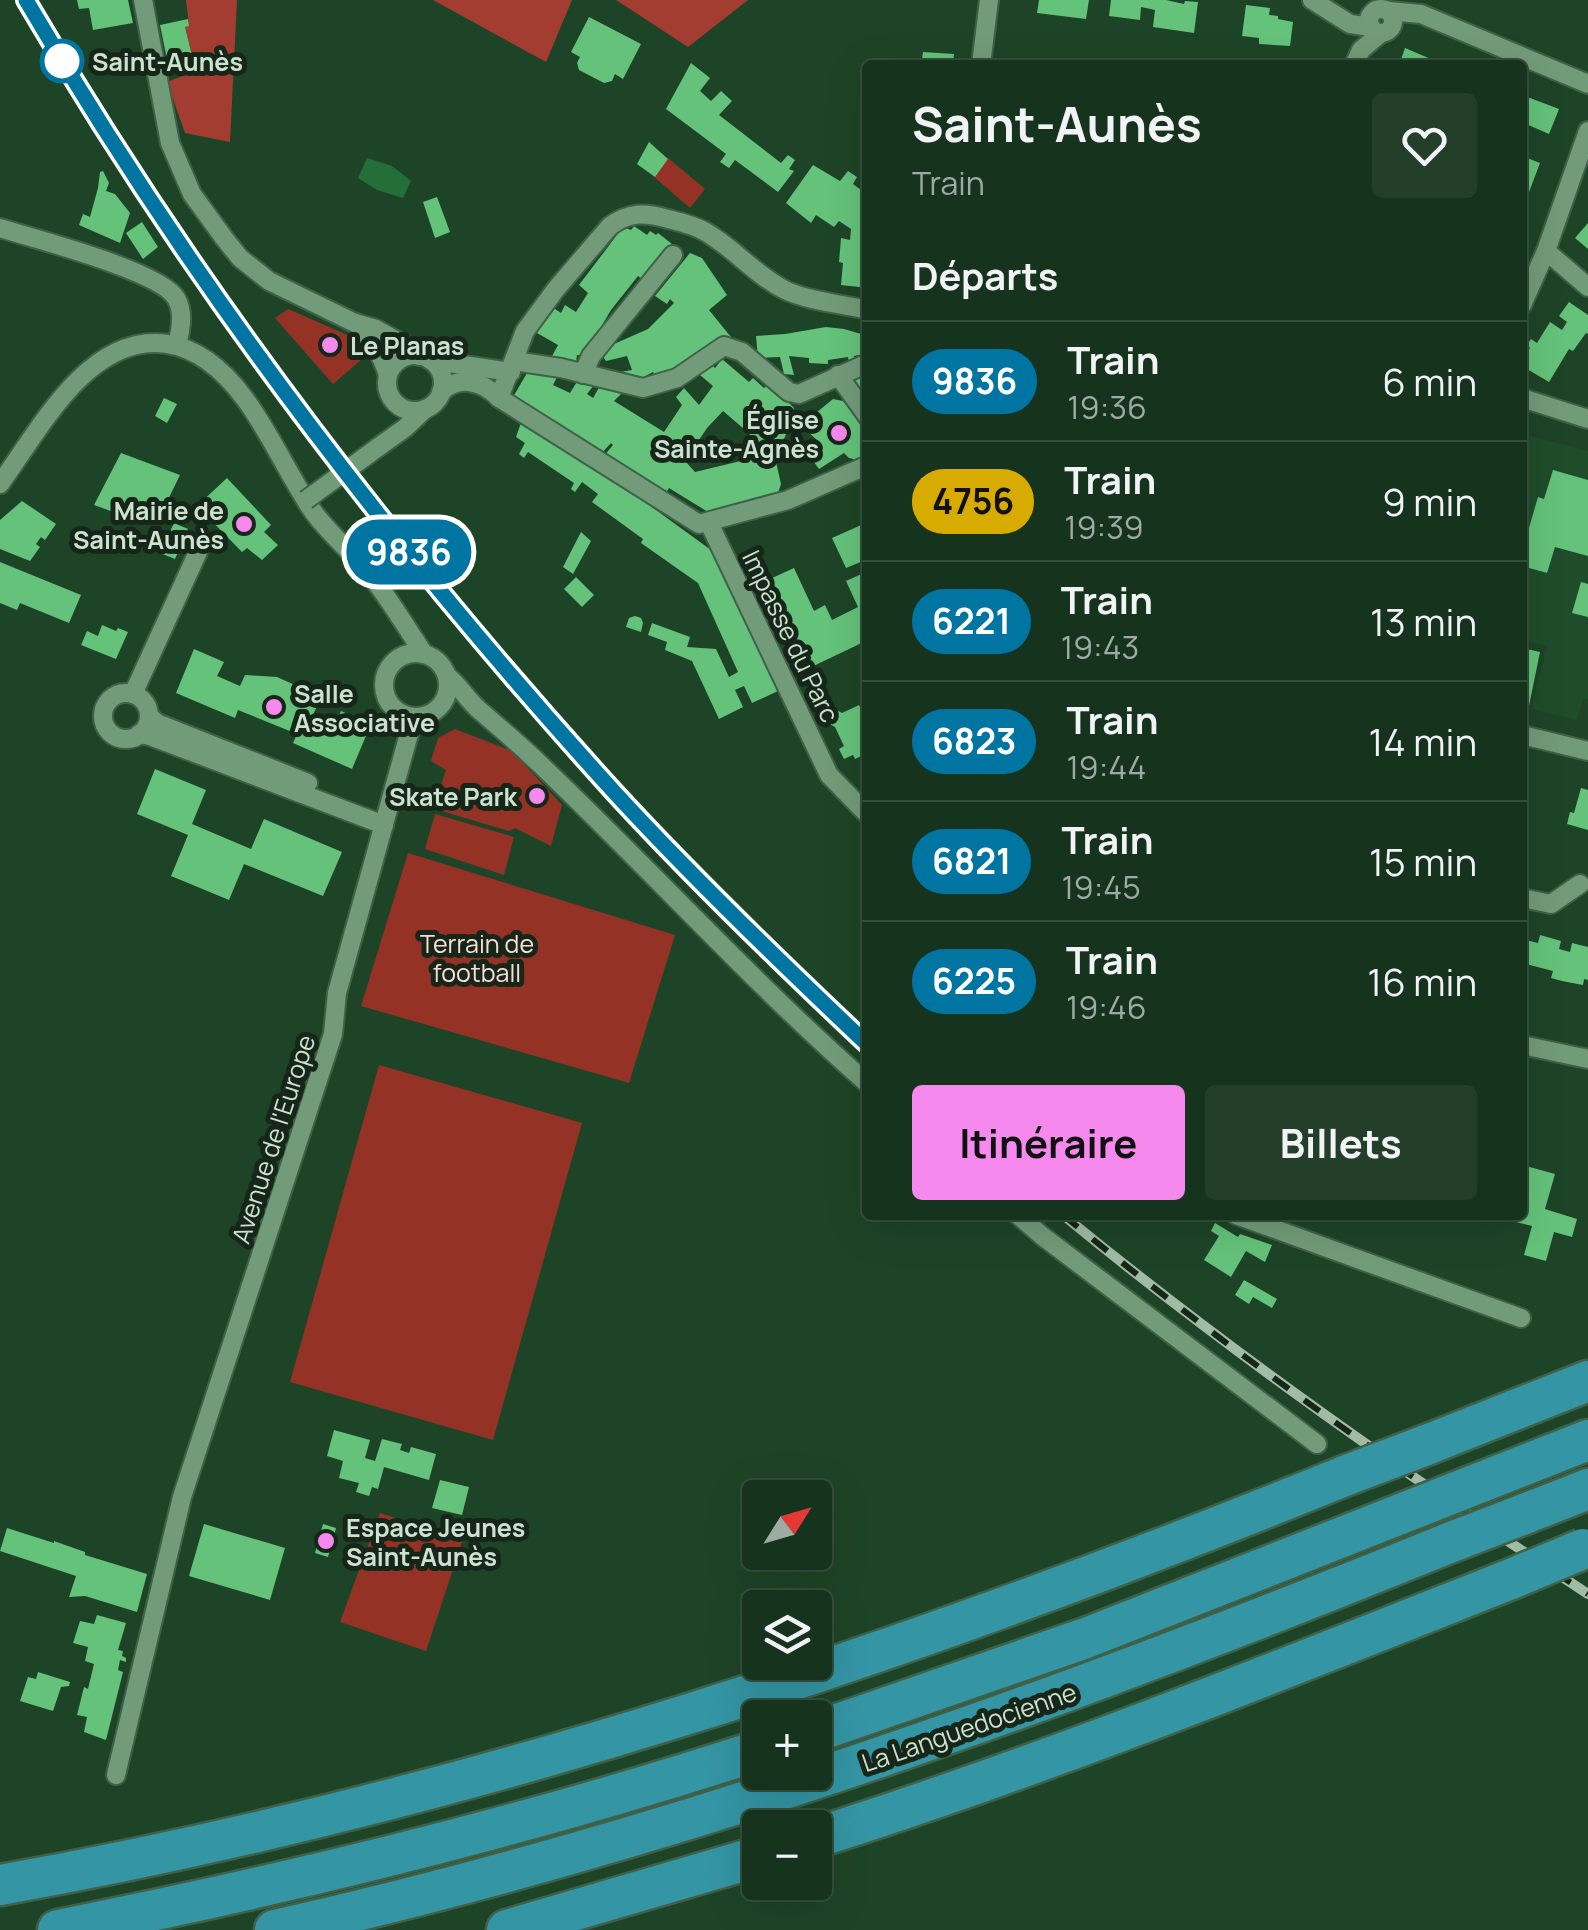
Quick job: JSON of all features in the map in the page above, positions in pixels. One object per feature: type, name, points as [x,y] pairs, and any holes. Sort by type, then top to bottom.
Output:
[{"type":"highway","points":[[0,1884],[286,1825],[493,1772],[741,1697],[954,1626],[1235,1521],[1588,1381]]},
{"type":"highway","name":"La Languedocienne","points":[[832,1726],[1086,1638],[1588,1440]]},
{"type":"highway","name":"La Languedocienne","points":[[276,1930],[563,1857],[814,1780],[1071,1691],[1588,1488]]},
{"type":"highway","points":[[832,1832],[1200,1702],[1586,1548]]},
{"type":"highway","points":[[58,1930],[402,1854],[742,1756]]},
{"type":"highway","points":[[507,1930],[742,1861]]},
{"type":"street","points":[[143,0],[170,143],[192,194],[232,248],[252,270],[269,281],[376,329],[425,358],[441,374],[441,392]]},
{"type":"street","points":[[982,60],[988,0]]},
{"type":"street","points":[[1312,0],[1360,34],[1358,57]]},
{"type":"street","points":[[1405,0],[1422,14],[1588,84]]},
{"type":"street","points":[[1350,24],[1379,16],[1422,14]]},
{"type":"street","points":[[1358,57],[1379,16]]},
{"type":"street","points":[[1527,294],[1546,252],[1588,131]]},
{"type":"street","points":[[499,398],[525,331],[556,288],[610,226],[635,213],[708,233],[789,292],[862,309]]},
{"type":"street","points":[[0,228],[159,282],[168,288],[180,307],[177,344]]},
{"type":"street","points":[[1546,252],[1588,287]]},
{"type":"street","points":[[582,374],[591,356],[672,255]]},
{"type":"street","points":[[356,323],[370,337],[388,376],[390,423],[379,446]]},
{"type":"street","points":[[0,484],[58,404],[90,369],[132,345],[177,344],[208,360],[244,398],[327,530],[365,569],[424,654]]},
{"type":"street","points":[[388,376],[400,360],[412,356],[561,368],[642,388],[677,378],[724,346],[742,352],[788,392],[799,394],[862,365]]},
{"type":"street","points":[[838,375],[862,409]]},
{"type":"street","points":[[306,500],[405,428],[456,382],[480,383],[699,524],[788,500],[862,469]]},
{"type":"street","points":[[391,398],[406,410],[424,409]]},
{"type":"street","points":[[1527,400],[1588,419]]},
{"type":"street","name":"Impasse du Parc","points":[[709,523],[829,774],[862,809]]},
{"type":"street","points":[[133,694],[198,552]]},
{"type":"street","points":[[402,656],[404,624]]},
{"type":"street","points":[[409,734],[438,708],[448,686],[442,666],[434,658],[413,653],[402,656],[387,671],[384,682],[395,709],[414,717],[438,708],[475,706]]},
{"type":"street","points":[[447,676],[862,1078]]},
{"type":"street","points":[[133,694],[144,702],[149,716],[139,734],[118,738],[106,728],[103,712],[110,698],[133,694]]},
{"type":"street","name":"Avenue de l'Europe","points":[[116,1775],[182,1496],[334,1034],[337,993],[409,734],[404,715]]},
{"type":"street","points":[[149,716],[161,725],[386,820]]},
{"type":"street","points":[[1527,727],[1588,740]]},
{"type":"street","points":[[139,734],[386,820]]},
{"type":"street","points":[[1527,736],[1588,751]]},
{"type":"street","points":[[1527,899],[1551,904],[1580,884]]},
{"type":"street","points":[[1527,1046],[1588,1059]]},
{"type":"street","points":[[1024,1220],[1317,1444]]},
{"type":"street","points":[[1250,1220],[1521,1318]]},
{"type":"shaded area","points":[[186,0],[237,0],[230,142],[185,133],[167,82],[196,71],[185,27],[189,25]]},
{"type":"shaded area","points":[[433,0],[572,0],[546,62]]},
{"type":"shaded area","points":[[616,0],[748,0],[688,47]]},
{"type":"shaded area","points":[[367,158],[392,166],[411,181],[403,198],[377,190],[358,178]]},
{"type":"shaded area","points":[[1527,435],[1588,451],[1588,699],[1583,699],[1577,720],[1531,709],[1547,646],[1527,641]]},
{"type":"green space","points":[[668,158],[705,189],[690,208],[654,177]]},
{"type":"green space","name":"Le Planas","points":[[288,309],[352,337],[369,353],[333,384],[275,318]]},
{"type":"green space","name":"Skate Park","points":[[455,729],[512,751],[562,805],[551,846],[515,828],[509,831],[438,810],[435,803],[446,770],[431,761],[438,738]]},
{"type":"green space","points":[[435,814],[514,837],[504,875],[425,849]]},
{"type":"green space","name":"Terrain de football","points":[[408,853],[675,935],[629,1083],[361,1006]]},
{"type":"green space","points":[[379,1065],[582,1123],[493,1440],[290,1382]]},
{"type":"green space","points":[[380,1513],[463,1539],[426,1651],[340,1622]]},
{"type":"building","points":[[77,0],[128,0],[133,23],[93,30],[89,8],[79,9]]},
{"type":"building","points":[[1039,0],[1089,0],[1086,19],[1037,13]]},
{"type":"building","points":[[1111,0],[1198,2],[1194,33],[1153,27],[1155,10],[1141,7],[1140,20],[1109,16]]},
{"type":"building","points":[[1246,5],[1270,8],[1269,15],[1293,22],[1290,46],[1259,44],[1259,38],[1242,36]]},
{"type":"building","points":[[589,17],[641,44],[623,79],[615,74],[612,81],[604,83],[579,70],[580,57],[571,52]]},
{"type":"building","points":[[188,19],[189,26],[185,27],[196,72],[185,74],[182,61],[168,64],[160,25]]},
{"type":"building","points":[[1405,48],[1433,60],[1401,60]]},
{"type":"building","points":[[97,51],[120,58],[118,68],[104,65]]},
{"type":"building","points":[[923,52],[954,54],[953,60],[922,60]]},
{"type":"building","points":[[691,63],[710,78],[700,91],[711,101],[721,91],[732,101],[719,115],[781,163],[788,155],[795,160],[789,169],[794,171],[778,192],[735,160],[729,168],[720,162],[726,154],[666,109]]},
{"type":"building","points":[[1527,97],[1559,109],[1549,134],[1527,124]]},
{"type":"building","points":[[649,142],[668,159],[655,177],[637,164]]},
{"type":"building","points":[[1527,158],[1540,163],[1527,197]]},
{"type":"building","points":[[813,165],[840,181],[848,171],[857,177],[853,184],[862,191],[862,287],[841,285],[841,238],[850,240],[851,229],[839,221],[834,227],[816,215],[811,223],[786,203]]},
{"type":"building","points":[[103,171],[109,183],[106,191],[115,194],[130,213],[120,243],[79,225],[83,214],[90,217]]},
{"type":"building","points":[[437,197],[450,232],[435,238],[423,202]]},
{"type":"building","points":[[142,222],[158,247],[143,259],[126,233]]},
{"type":"building","points":[[1588,223],[1588,249],[1575,238]]},
{"type":"building","points":[[634,226],[647,235],[650,231],[658,233],[672,244],[644,281],[638,276],[611,310],[584,356],[577,355],[576,363],[551,358],[558,345],[537,333],[548,312],[555,309],[561,313],[565,305],[576,312],[588,293],[579,285],[623,227],[631,230]]},
{"type":"building","points":[[690,253],[702,258],[727,295],[709,310],[731,337],[674,373],[671,370],[655,376],[653,372],[636,381],[620,377],[621,372],[632,370],[627,356],[606,361],[602,355],[614,344],[648,329],[674,303],[670,299],[667,304],[655,296]]},
{"type":"building","points":[[1569,302],[1588,315],[1588,334],[1573,351],[1569,349],[1549,382],[1527,369],[1527,345],[1531,339],[1537,343],[1550,322],[1562,330],[1567,322],[1559,316]]},
{"type":"building","points":[[826,327],[844,329],[862,334],[862,354],[854,356],[849,363],[848,357],[828,360],[828,364],[789,356],[794,375],[784,374],[780,357],[758,358],[756,336]]},
{"type":"building","points":[[722,359],[749,382],[753,378],[764,388],[769,383],[794,408],[788,416],[791,418],[785,437],[774,453],[781,484],[778,493],[708,512],[669,488],[664,496],[603,457],[611,443],[600,455],[513,397],[527,373],[558,375],[553,385],[570,393],[578,380],[594,385],[587,394],[593,398],[600,386],[622,393],[614,401],[664,432],[682,405],[676,397],[684,388],[699,405],[713,386],[700,375],[710,363],[715,368]],"holes":[[[723,411],[750,434],[745,441],[749,459],[695,472],[685,461]]]},
{"type":"building","points":[[862,372],[862,391],[853,377]]},
{"type":"building","points":[[164,398],[177,404],[167,423],[155,416]]},
{"type":"building","name":"Église Sainte-Agnès","points":[[833,399],[843,401],[862,425],[862,456],[857,460],[844,453],[819,469],[811,458],[816,454],[810,446],[817,440],[806,430],[805,422]]},
{"type":"building","points":[[522,420],[583,457],[711,550],[778,691],[752,703],[744,686],[735,690],[743,707],[719,719],[692,661],[665,650],[667,642],[648,635],[652,623],[690,637],[687,647],[716,649],[729,677],[738,672],[698,583],[592,502],[598,494],[582,482],[575,492],[571,489],[574,483],[528,452],[524,458],[519,454],[525,443],[516,437]]},
{"type":"building","points":[[121,453],[180,475],[160,516],[125,503],[119,514],[94,505]]},
{"type":"building","points":[[1553,470],[1588,480],[1588,556],[1555,547],[1547,573],[1527,567],[1527,535],[1538,497],[1544,499]]},
{"type":"building","points":[[227,478],[271,525],[264,532],[278,545],[262,560],[247,548],[242,552],[197,506]]},
{"type":"building","points":[[22,501],[56,524],[45,540],[41,537],[36,544],[40,547],[30,561],[0,549],[0,520]]},
{"type":"building","points":[[174,523],[188,529],[175,559],[160,553]]},
{"type":"building","points":[[862,525],[862,561],[846,568],[832,538]]},
{"type":"building","points":[[581,532],[591,541],[573,574],[563,567]]},
{"type":"building","points":[[0,562],[81,595],[69,623],[20,603],[17,610],[0,603]]},
{"type":"building","points":[[794,568],[814,611],[825,605],[832,620],[858,607],[846,581],[862,574],[862,643],[805,670],[791,639],[783,643],[776,628],[790,622],[770,579]]},
{"type":"building","points":[[576,577],[594,595],[582,607],[564,589]]},
{"type":"building","points":[[1581,582],[1588,584],[1588,617],[1572,613]]},
{"type":"building","points":[[635,616],[643,623],[641,632],[626,627],[629,618]]},
{"type":"building","points":[[102,625],[128,632],[116,659],[81,645],[87,631],[98,636]]},
{"type":"building","points":[[194,649],[224,662],[217,676],[240,686],[245,675],[277,677],[297,686],[317,706],[312,717],[335,726],[341,711],[371,724],[352,769],[293,743],[297,734],[238,710],[235,718],[176,693]]},
{"type":"building","points":[[1527,649],[1540,652],[1527,706]]},
{"type":"building","points":[[859,705],[862,711],[862,756],[855,759],[853,755],[844,759],[839,749],[844,746],[835,727],[826,722],[833,708],[842,713]]},
{"type":"building","points":[[155,769],[206,790],[192,824],[251,849],[264,819],[342,852],[323,896],[244,864],[229,900],[171,876],[188,835],[137,814]]},
{"type":"building","points":[[1581,788],[1588,790],[1588,830],[1567,824]]},
{"type":"building","points":[[1540,935],[1561,941],[1559,949],[1570,952],[1572,943],[1588,947],[1588,980],[1584,979],[1583,985],[1551,978],[1553,971],[1527,964],[1527,940],[1538,943]]},
{"type":"building","points":[[1527,1166],[1555,1174],[1545,1209],[1577,1219],[1572,1237],[1554,1232],[1546,1261],[1524,1255],[1532,1226],[1516,1222],[1527,1220]]},
{"type":"building","points":[[1215,1223],[1238,1237],[1240,1234],[1272,1245],[1265,1262],[1246,1251],[1231,1277],[1204,1260],[1219,1236],[1211,1231]]},
{"type":"building","points":[[1244,1280],[1277,1299],[1272,1308],[1253,1297],[1249,1304],[1235,1295]]},
{"type":"building","points":[[334,1430],[370,1440],[365,1458],[375,1461],[382,1439],[402,1444],[400,1450],[409,1453],[411,1447],[436,1454],[429,1480],[384,1467],[378,1489],[372,1487],[369,1496],[356,1492],[359,1483],[339,1478],[343,1461],[327,1456]]},
{"type":"building","points":[[440,1480],[469,1487],[462,1515],[432,1508]]},
{"type":"building","points":[[204,1524],[285,1548],[270,1600],[189,1576]]},
{"type":"building","name":"Espace Jeunes Saint-Aunès","points":[[323,1524],[336,1528],[328,1557],[315,1553]]},
{"type":"building","points":[[7,1528],[147,1574],[137,1612],[85,1596],[69,1597],[76,1576],[0,1551]]},
{"type":"building","points":[[97,1615],[126,1623],[118,1650],[123,1651],[126,1662],[120,1660],[118,1670],[123,1672],[106,1740],[84,1732],[87,1717],[77,1715],[94,1664],[85,1661],[88,1647],[73,1643],[80,1621],[94,1624]]},
{"type":"building","points":[[38,1672],[70,1682],[69,1686],[61,1687],[53,1711],[20,1701],[28,1677],[36,1679]]},
{"type":"railway","points":[[26,0],[157,210],[300,412],[376,511],[534,702],[616,794],[708,890],[862,1039]]},
{"type":"railway","points":[[1069,1220],[1320,1412],[1588,1594]]},
{"type":"train","name":"9836","points":[[26,0],[111,139],[214,294],[369,502],[517,682],[618,796],[862,1039]]},
{"type":"place","name":"Saint-Aunès","points":[[62,61]]},
{"type":"place","name":"Le Planas","points":[[330,345]]},
{"type":"place","name":"Église Sainte-Agnès","points":[[839,433]]},
{"type":"place","name":"Mairie de Saint-Aunès","points":[[244,524]]},
{"type":"place","name":"Salle Associative","points":[[274,707]]},
{"type":"place","name":"Skate Park","points":[[537,796]]},
{"type":"place","name":"Espace Jeunes Saint-Aunès","points":[[326,1541]]}]
